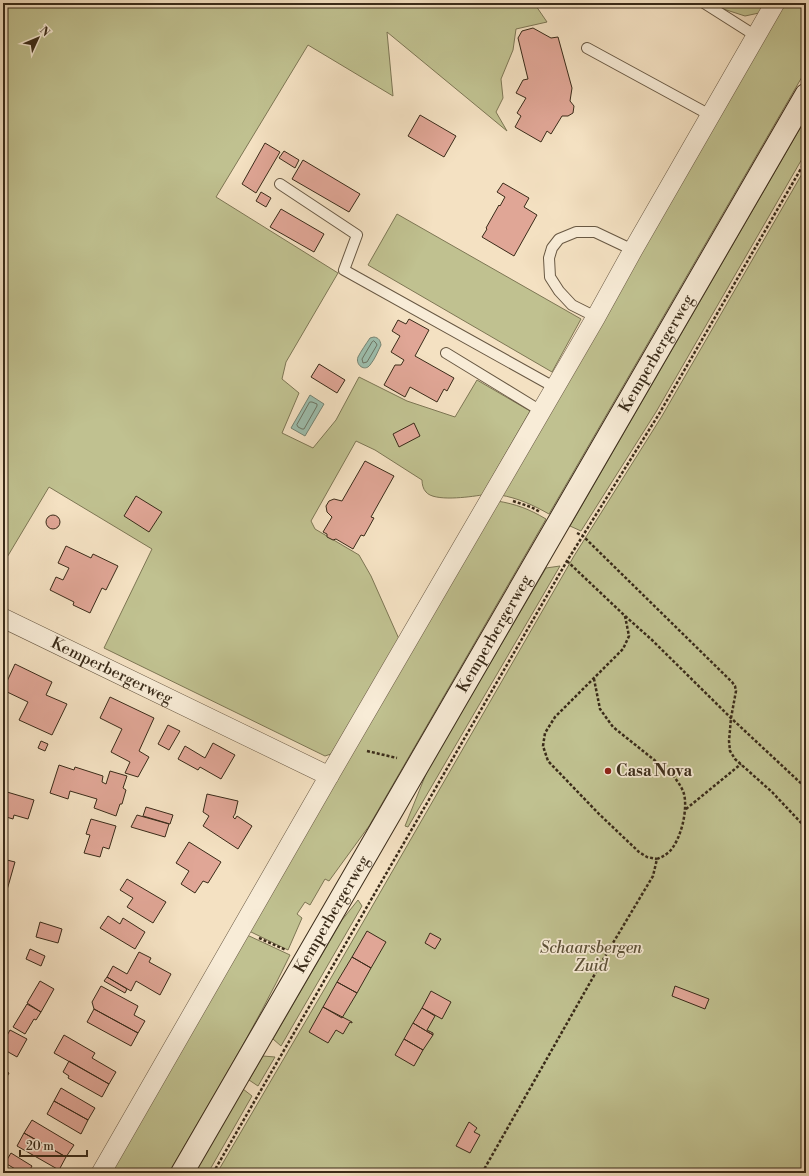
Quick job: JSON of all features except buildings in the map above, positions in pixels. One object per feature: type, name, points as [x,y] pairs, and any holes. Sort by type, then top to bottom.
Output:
[{"type":"main road","name":"Kemperbergerweg","points":[[182,1173],[806,95]]},
{"type":"street","points":[[102,1173],[328,776],[596,317],[775,3]]},
{"type":"street","name":"Kemperbergerweg","points":[[3,618],[328,776]]},
{"type":"lane","points":[[704,3],[756,36]]},
{"type":"lane","points":[[587,48],[710,116]]},
{"type":"lane","points":[[280,184],[357,235],[344,270],[554,387]]},
{"type":"lane","points":[[596,317],[572,305],[559,291],[550,277],[549,258],[552,248],[560,239],[576,232],[595,232],[633,250]]},
{"type":"lane","points":[[446,353],[541,411]]},
{"type":"path","name":"Kemperbergerweg","points":[[213,1173],[567,561],[659,414],[806,160]]},
{"type":"path","points":[[582,536],[732,682],[736,691],[731,718],[729,741],[730,752],[735,759],[772,792],[806,828]]},
{"type":"path","points":[[547,544],[652,640],[731,718],[806,788]]},
{"type":"path","points":[[594,680],[600,709],[613,727],[673,775],[680,785],[684,795],[685,809],[678,838],[664,856],[656,859],[647,857],[639,852],[599,814],[548,761],[543,746],[545,733],[555,717],[594,680],[623,649],[629,636],[624,616]]},
{"type":"path","points":[[685,809],[741,764]]},
{"type":"path","points":[[482,1173],[604,958],[653,876],[656,859]]},
{"type":"path","points":[[241,930],[288,951]]},
{"type":"green space","points":[[3,3],[534,3],[547,22],[516,29],[513,50],[501,79],[503,98],[496,112],[507,131],[387,32],[393,96],[308,45],[216,197],[338,273],[286,362],[282,379],[299,393],[282,433],[313,448],[336,420],[359,377],[407,401],[455,417],[477,380],[530,411],[482,495],[444,498],[430,495],[424,489],[422,480],[375,450],[356,441],[311,521],[315,529],[359,555],[371,576],[399,639],[331,754],[325,756],[104,648],[152,549],[49,487],[3,564]]},
{"type":"green space","points":[[707,3],[764,3],[759,13],[745,16]]},
{"type":"green space","points":[[784,3],[806,3],[806,70],[549,514],[525,502],[500,495]]},
{"type":"green space","points":[[806,118],[806,152],[656,412],[581,531],[570,526]]},
{"type":"green space","name":"Schaarsbergen Zuid","points":[[806,167],[806,1173],[217,1173],[574,556],[662,416]]},
{"type":"green space","points":[[397,214],[581,319],[552,372],[368,265]]},
{"type":"green space","points":[[497,501],[522,507],[546,519],[369,826],[329,881],[325,879],[310,905],[305,902],[297,914],[302,918],[288,950],[249,931]]},
{"type":"green space","points":[[560,566],[408,827],[405,826],[428,769],[546,568]]},
{"type":"green space","points":[[358,900],[362,906],[281,1046],[273,1039],[342,920]]},
{"type":"green space","points":[[247,935],[290,955],[262,1011],[169,1173],[111,1173]]},
{"type":"green space","points":[[263,1056],[275,1057],[258,1086],[249,1080]]},
{"type":"green space","points":[[243,1089],[252,1096],[208,1173],[194,1173]]},
{"type":"water","points":[[374,337],[379,340],[381,345],[370,365],[363,368],[358,363],[358,357],[370,338]]},
{"type":"water","points":[[310,395],[324,404],[305,436],[291,428]]},
{"type":"place","name":"Casa Nova","points":[[608,771]]}]
